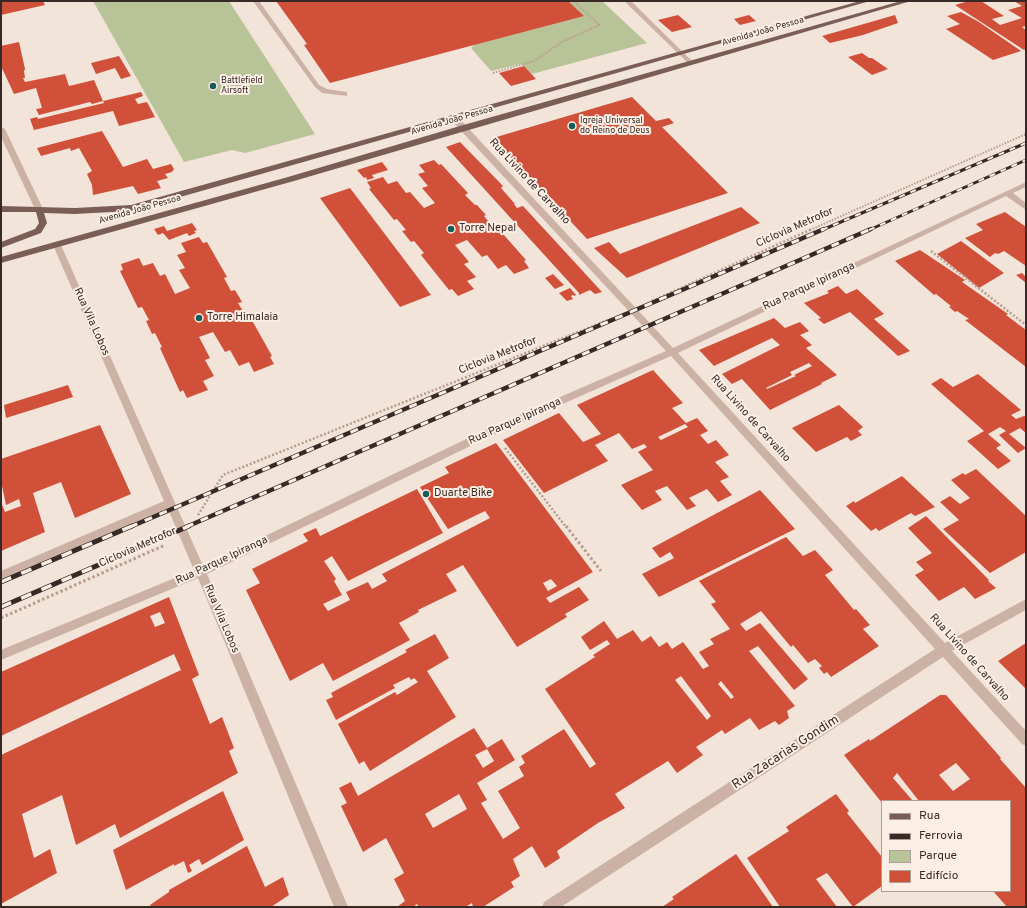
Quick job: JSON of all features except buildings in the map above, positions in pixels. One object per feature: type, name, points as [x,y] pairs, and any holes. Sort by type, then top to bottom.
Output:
[{"type":"main road","name":"Avenida João Pessoa","points":[[1,209],[75,211],[131,208],[867,1]]},
{"type":"main road","name":"Avenida João Pessoa","points":[[1,260],[319,171],[463,128],[908,1]]},
{"type":"main road","points":[[1,245],[38,231],[43,223],[39,209]]},
{"type":"street","points":[[256,1],[317,86],[325,91],[344,94]]},
{"type":"street","points":[[627,1],[691,63]]},
{"type":"street","name":"Rua Livino de Carvalho","points":[[453,117],[672,352],[945,649],[1026,740]]},
{"type":"street","points":[[1,129],[39,209]]},
{"type":"street","name":"Rua Parque Ipiranga","points":[[1,655],[201,572],[492,431],[672,352],[1026,184]]},
{"type":"street","points":[[1007,193],[1026,207]]},
{"type":"street","name":"Rua Vila Lobos","points":[[57,245],[201,572],[341,907]]},
{"type":"street","points":[[1,576],[170,503]]},
{"type":"street","name":"Rua Zacarias Gondim","points":[[549,907],[945,649],[1026,604]]},
{"type":"path","points":[[493,73],[534,61],[562,42],[599,25],[574,1]]},
{"type":"path","name":"Ciclovia Metrofor","points":[[1,618],[185,536],[223,475],[632,310],[1026,134]]},
{"type":"path","points":[[913,237],[1026,325]]},
{"type":"path","points":[[492,431],[601,571]]},
{"type":"green space","name":"Battlefield Airsoft","points":[[93,1],[229,1],[315,134],[245,153],[232,150],[184,162]]},
{"type":"green space","points":[[527,1],[602,1],[647,43],[532,74],[521,64],[491,71],[471,48]]},
{"type":"railway","points":[[822,230],[1026,143]]},
{"type":"railway","points":[[869,230],[1026,160]]},
{"type":"railway","points":[[130,527],[824,229]]},
{"type":"railway","points":[[186,527],[871,229]]},
{"type":"railway","points":[[1,582],[132,526]]},
{"type":"railway","points":[[1,607],[189,526]]},
{"type":"place","name":"Battlefield Airsoft","points":[[213,86]]},
{"type":"place","name":"Igreja Universal do Reino de Deus","points":[[572,126]]},
{"type":"place","name":"Torre Nepal","points":[[451,229]]},
{"type":"place","name":"Torre Himalaia","points":[[199,318]]},
{"type":"place","name":"Duarte Bike","points":[[426,494]]}]
